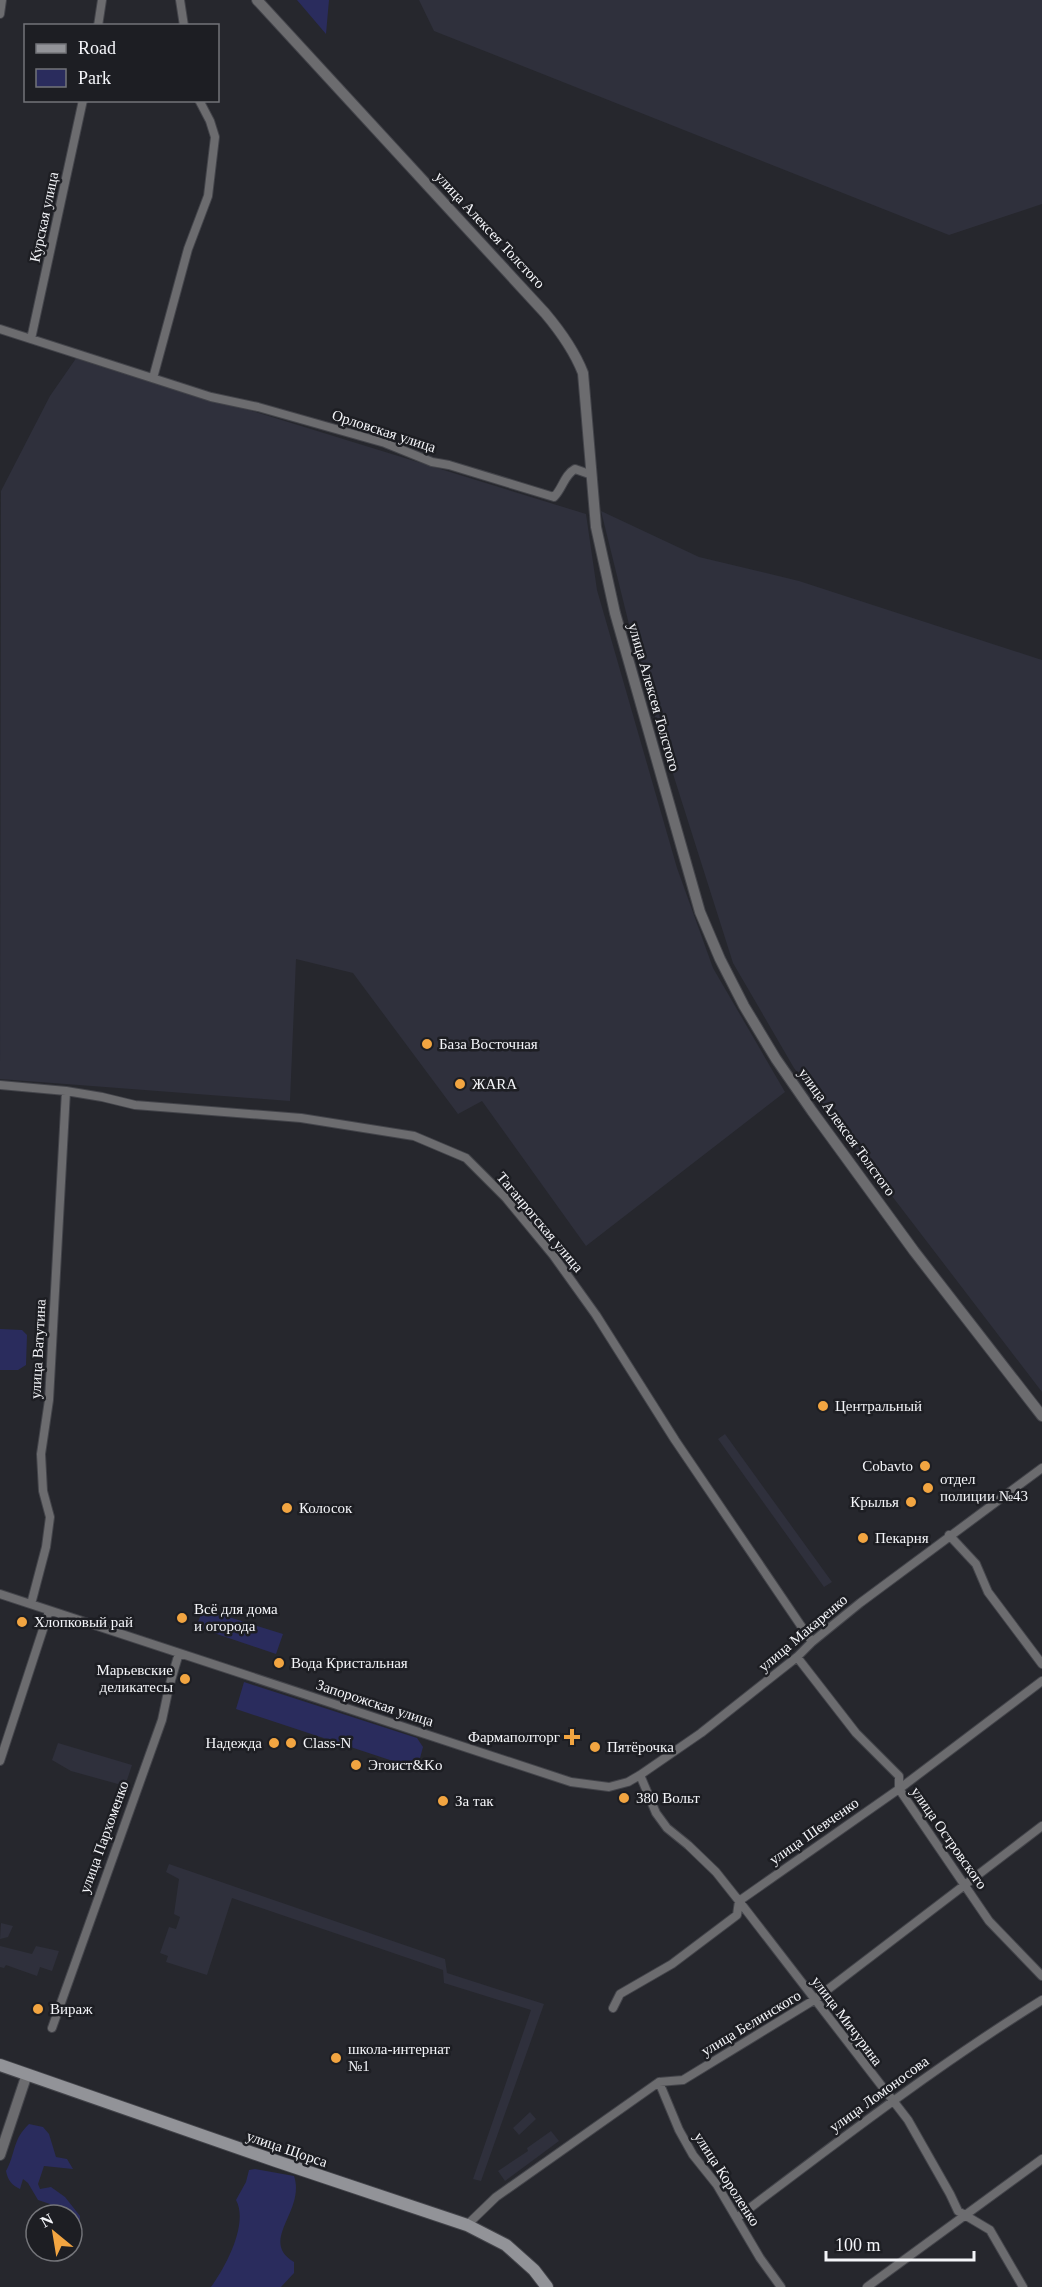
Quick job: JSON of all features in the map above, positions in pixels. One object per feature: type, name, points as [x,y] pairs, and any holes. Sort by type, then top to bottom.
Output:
[{"type":"main road","name":"улица Щорса","points":[[0,2065],[276,2162],[467,2225],[506,2245],[528,2263],[547,2287]]},
{"type":"street","points":[[0,14],[2,0]]},
{"type":"street","points":[[98,24],[102,0]]},
{"type":"street","points":[[180,0],[184,24]]},
{"type":"street","name":"улица Алексея Толстого","points":[[257,0],[546,313],[567,340],[583,373],[599,544],[615,614],[700,912],[736,992],[776,1059],[914,1251],[1042,1416]]},
{"type":"street","name":"Курская улица","points":[[31,339],[83,102]]},
{"type":"street","points":[[153,378],[188,249],[208,196],[215,137],[200,102]]},
{"type":"street","name":"Орловская улица","points":[[0,329],[211,397],[258,407],[385,443],[432,462],[449,465],[554,497],[560,492],[568,473],[575,468],[592,474]]},
{"type":"street","name":"Таганрогская улица","points":[[0,1085],[66,1091],[135,1105],[301,1118],[414,1136],[466,1158],[506,1198],[553,1255],[596,1315],[675,1440],[812,1642]]},
{"type":"street","name":"улица Ватутина","points":[[31,1604],[46,1547],[50,1517],[43,1491],[41,1454],[49,1400],[66,1091]]},
{"type":"street","name":"улица Макаренко","points":[[571,1782],[609,1787],[628,1782],[640,1775],[701,1733],[797,1657],[812,1642],[949,1535],[1042,1468]]},
{"type":"street","points":[[949,1535],[976,1564],[988,1592],[1042,1664]]},
{"type":"street","name":"Запорожская улица","points":[[0,1594],[571,1782]]},
{"type":"street","points":[[0,1761],[49,1611]]},
{"type":"street","name":"улица Пархоменко","points":[[52,2028],[162,1720],[179,1653]]},
{"type":"street","name":"улица Островского","points":[[797,1657],[856,1732],[899,1776],[899,1789],[989,1921],[1042,1976]]},
{"type":"street","name":"улица Шевченко","points":[[613,2008],[621,1994],[672,1964],[737,1915],[739,1901],[899,1789],[1042,1681]]},
{"type":"street","name":"улица Мичурина","points":[[640,1775],[656,1813],[667,1828],[716,1872],[739,1901],[891,2101],[908,2120],[950,2194],[957,2211],[990,2230],[1023,2287]]},
{"type":"street","name":"улица Белинского","points":[[467,2225],[496,2197],[659,2082],[683,2080],[814,2000],[1042,1826]]},
{"type":"street","name":"улица Ломоносова","points":[[738,2217],[891,2101],[974,2042],[1042,2000]]},
{"type":"street","points":[[0,2156],[27,2074]]},
{"type":"street","name":"улица Короленко","points":[[659,2082],[679,2130],[693,2155],[717,2185],[738,2217],[760,2258],[781,2287]]},
{"type":"street","points":[[867,2287],[1042,2159]]},
{"type":"shaded area","points":[[419,0],[1042,0],[1042,204],[949,235],[434,31]]},
{"type":"shaded area","points":[[77,357],[586,514],[597,590],[677,868],[713,968],[785,1092],[586,1246],[482,1101],[458,1114],[353,973],[296,959],[290,1101],[0,1079],[1,491],[50,396]]},
{"type":"shaded area","points":[[601,511],[699,557],[799,581],[1042,660],[1042,1392],[794,1068],[733,963],[641,673]]},
{"type":"shaded area","points":[[725,1434],[832,1582],[824,1587],[718,1439]]},
{"type":"shaded area","points":[[58,1743],[132,1765],[125,1786],[71,1771],[52,1760]]},
{"type":"shaded area","points":[[169,1864],[445,1959],[447,1973],[544,2004],[481,2181],[473,2179],[531,2010],[444,1983],[443,1970],[232,1898],[207,1975],[166,1962],[168,1956],[160,1953],[169,1927],[176,1929],[180,1917],[174,1914],[179,1879],[166,1872]]},
{"type":"shaded area","points":[[1,1923],[13,1926],[8,1937],[0,1939]]},
{"type":"shaded area","points":[[0,1946],[32,1954],[36,1946],[59,1951],[52,1971],[40,1967],[37,1976],[6,1965],[4,1968],[0,1967]]},
{"type":"shaded area","points":[[530,2112],[536,2119],[519,2135],[513,2128]]},
{"type":"shaded area","points":[[551,2131],[559,2141],[505,2181],[498,2171],[528,2151],[527,2148]]},
{"type":"green space","points":[[297,0],[329,0],[326,34]]},
{"type":"green space","points":[[0,1329],[22,1330],[27,1335],[26,1365],[18,1370],[0,1370]]},
{"type":"green space","points":[[203,1609],[283,1634],[276,1654],[196,1627]]},
{"type":"green space","points":[[244,1682],[417,1738],[423,1747],[417,1769],[236,1709]]},
{"type":"green space","points":[[29,2124],[43,2127],[49,2134],[56,2157],[67,2159],[73,2169],[44,2166],[38,2184],[40,2189],[51,2187],[70,2203],[47,2203],[38,2200],[23,2179],[20,2189],[8,2177],[6,2171],[17,2141]]},
{"type":"green space","points":[[249,2170],[294,2176],[296,2189],[294,2201],[281,2235],[280,2245],[284,2254],[294,2262],[294,2273],[281,2287],[211,2287],[223,2269],[234,2245],[240,2221],[236,2200],[246,2182]]},
{"type":"place","name":"База Восточная","points":[[427,1044]]},
{"type":"place","name":"ЖАRА","points":[[460,1084]]},
{"type":"place","name":"Центральный","points":[[823,1406]]},
{"type":"place","name":"Cobavto","points":[[925,1466]]},
{"type":"place","name":"отдел полиции №43","points":[[928,1488]]},
{"type":"place","name":"Крылья","points":[[911,1502]]},
{"type":"place","name":"Колосок","points":[[287,1508]]},
{"type":"place","name":"Пекарня","points":[[863,1538]]},
{"type":"place","name":"Всё для дома и огорода","points":[[182,1618]]},
{"type":"place","name":"Хлопковый рай","points":[[22,1622]]},
{"type":"place","name":"Вода Кристальная","points":[[279,1663]]},
{"type":"place","name":"Марьевские деликатесы","points":[[185,1679]]},
{"type":"place","name":"Фармаполторг","points":[[572,1737]]},
{"type":"place","name":"Надежда","points":[[274,1743]]},
{"type":"place","name":"Class-N","points":[[291,1743]]},
{"type":"place","name":"Пятёрочка","points":[[595,1747]]},
{"type":"place","name":"Эгоист&Kо","points":[[356,1765]]},
{"type":"place","name":"380 Вольт","points":[[624,1798]]},
{"type":"place","name":"За так","points":[[443,1801]]},
{"type":"place","name":"Вираж","points":[[38,2009]]},
{"type":"place","name":"школа-интернат №1","points":[[336,2058]]}]
